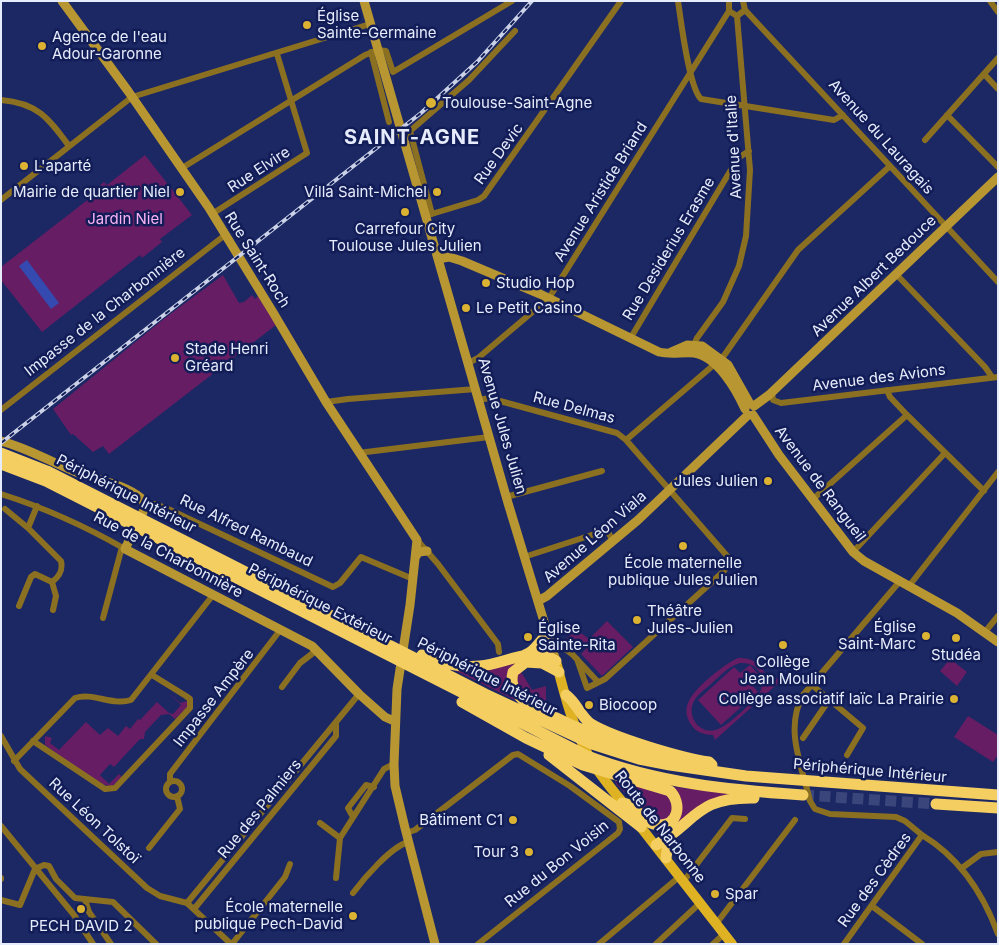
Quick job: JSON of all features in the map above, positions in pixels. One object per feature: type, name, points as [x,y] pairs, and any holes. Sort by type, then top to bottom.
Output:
[{"type":"highway","name":"Périphérique Intérieur","points":[[1,453],[47,470],[557,729],[625,755],[661,764],[721,774],[998,796]]},
{"type":"highway","name":"Périphérique Extérieur","points":[[1,464],[46,481],[552,740],[602,762],[642,774],[691,784],[803,795],[800,799],[735,798],[718,801],[701,809],[674,831]]},
{"type":"highway","points":[[524,656],[535,650],[539,641],[547,635]]},
{"type":"highway","points":[[387,643],[399,644],[430,658],[457,666],[481,666],[541,654],[557,667]]},
{"type":"highway","points":[[557,667],[542,663],[526,662],[514,672],[512,678],[514,689],[522,699],[534,706],[602,738],[654,754],[712,765],[868,780],[874,787]]},
{"type":"highway","points":[[416,670],[424,680],[526,738],[582,765],[670,791],[675,796],[678,810],[669,823],[659,825],[648,821],[631,804],[622,802]]},
{"type":"highway","points":[[566,695],[573,701],[585,718],[598,728],[662,750],[709,762],[712,765]]},
{"type":"highway","points":[[526,738],[577,775],[641,827]]},
{"type":"highway","points":[[936,804],[998,808]]},
{"type":"highway","points":[[656,845],[674,831]]},
{"type":"highway","points":[[666,858],[668,843],[674,831]]},
{"type":"main road","name":"Avenue Jules Julien","points":[[557,667],[574,722]]},
{"type":"main road","name":"Route de Narbonne","points":[[574,722],[590,758],[602,776],[732,944]]},
{"type":"street","name":"Rue Saint-Roch","points":[[62,1],[182,168],[358,453],[417,540]]},
{"type":"street","name":"Avenue Jules Julien","points":[[364,1],[374,51],[428,215]]},
{"type":"street","points":[[182,168],[374,51],[386,50],[393,72],[512,1]]},
{"type":"street","name":"Rue Devic","points":[[428,215],[478,200],[484,196],[621,1]]},
{"type":"street","points":[[678,1],[691,71],[697,94],[702,99],[834,120],[844,115]]},
{"type":"street","points":[[730,2],[729,11],[738,16],[745,10],[743,1]]},
{"type":"street","points":[[990,1],[998,12]]},
{"type":"street","name":"Avenue du Lauragais","points":[[745,10],[998,282]]},
{"type":"street","name":"Avenue Aristide Briand","points":[[468,363],[478,358],[548,298],[729,11]]},
{"type":"street","name":"Avenue d'Italie","points":[[693,349],[723,302],[739,266],[746,236],[750,200],[749,151],[738,16]]},
{"type":"street","points":[[1,200],[132,97],[370,24]]},
{"type":"street","name":"Avenue Jules Julien","points":[[515,31],[469,80],[412,128],[410,134],[438,259],[557,667]]},
{"type":"street","points":[[374,51],[389,122]]},
{"type":"street","name":"Rue Elvire","points":[[212,214],[307,153],[277,54]]},
{"type":"street","points":[[925,140],[998,58]]},
{"type":"street","points":[[984,74],[998,89]]},
{"type":"street","points":[[1,100],[21,103],[41,113],[51,121],[69,146]]},
{"type":"street","points":[[947,115],[998,167]]},
{"type":"street","name":"Rue Desiderius Erasme","points":[[630,339],[738,158],[749,151]]},
{"type":"street","points":[[626,440],[718,362],[747,326],[798,250],[890,166]]},
{"type":"street","name":"Avenue Albert Bedouce","points":[[669,491],[751,410],[998,177]]},
{"type":"street","name":"Impasse de la Charbonnière","points":[[1,410],[225,235]]},
{"type":"street","points":[[438,259],[454,258],[548,298],[630,339],[668,354],[693,349]]},
{"type":"street","points":[[896,274],[995,377]]},
{"type":"street","name":"Avenue de Rangueil","points":[[693,349],[702,346],[734,375],[751,410],[812,500],[853,552],[985,632],[998,642]]},
{"type":"street","name":"Avenue des Avions","points":[[770,394],[773,400],[781,403],[995,377]]},
{"type":"street","points":[[326,402],[476,389]]},
{"type":"street","points":[[887,390],[890,397],[907,415],[984,491]]},
{"type":"street","name":"Rue Delmas","points":[[479,400],[489,398],[617,433],[626,440],[728,557],[729,563],[724,571],[605,679],[598,682]]},
{"type":"street","points":[[812,500],[907,415]]},
{"type":"street","points":[[358,453],[489,436]]},
{"type":"street","name":"Rue Alfred Rambaud","points":[[1,441],[32,452],[78,473],[115,484],[140,497],[144,508],[155,504],[166,508],[333,587],[340,583],[361,557],[414,579]]},
{"type":"street","points":[[853,552],[945,453]]},
{"type":"street","points":[[506,497],[602,471]]},
{"type":"street","points":[[909,586],[998,472]]},
{"type":"street","name":"Avenue Léon Viala","points":[[538,600],[547,596],[612,539],[638,520],[669,491]]},
{"type":"street","name":"Rue de la Charbonnière","points":[[1,494],[37,506],[80,525],[281,629],[317,650],[359,694],[385,717],[394,720]]},
{"type":"street","points":[[28,528],[37,506]]},
{"type":"street","points":[[103,618],[123,548],[132,535],[144,508]]},
{"type":"street","points":[[5,510],[28,528],[61,561],[60,573],[52,582]]},
{"type":"street","points":[[524,556],[604,531],[608,532],[612,539]]},
{"type":"street","points":[[417,540],[498,644],[499,652]]},
{"type":"street","points":[[417,540],[414,579],[399,672],[394,720],[394,768],[407,838],[422,879],[435,944]]},
{"type":"street","points":[[416,556],[418,552],[427,551]]},
{"type":"street","points":[[19,606],[31,577],[35,574],[52,582],[56,596],[53,610]]},
{"type":"street","points":[[900,581],[798,703],[793,721],[794,734],[813,806],[824,813],[896,817],[922,836]]},
{"type":"street","points":[[14,761],[75,698],[86,696],[124,702],[137,694],[213,595]]},
{"type":"street","points":[[985,632],[998,616]]},
{"type":"street","name":"Impasse Ampère","points":[[170,782],[170,774],[281,629]]},
{"type":"street","points":[[551,646],[558,644],[577,659],[598,682],[587,688],[577,659]]},
{"type":"street","points":[[282,687],[300,663],[317,650]]},
{"type":"street","points":[[33,741],[105,789],[115,788],[190,708],[191,704],[186,696],[152,675]]},
{"type":"street","points":[[812,685],[863,728],[847,755]]},
{"type":"street","name":"Rue des Palmiers","points":[[187,903],[359,694]]},
{"type":"street","points":[[802,738],[829,700]]},
{"type":"street","name":"Rue des Palmiers","points":[[194,909],[336,736],[336,723]]},
{"type":"street","name":"Rue Léon Tolstoï","points":[[1,736],[20,769],[147,888],[160,896],[187,903]]},
{"type":"street","name":"Rue du Bon Voisin","points":[[407,838],[513,755],[518,754],[570,786],[619,822],[620,829],[478,944]]},
{"type":"street","points":[[336,878],[336,856],[340,838],[384,769],[394,768]]},
{"type":"street","points":[[170,782],[177,782],[181,787],[181,792],[177,796],[173,797],[167,794],[166,788],[170,782]]},
{"type":"street","points":[[149,848],[180,809],[177,796]]},
{"type":"street","points":[[599,944],[681,879],[732,818],[745,819]]},
{"type":"street","points":[[716,924],[795,820]]},
{"type":"street","points":[[320,823],[340,838]]},
{"type":"street","points":[[1,826],[74,915],[93,944]]},
{"type":"street","name":"Rue des Cèdres","points":[[844,944],[922,836],[962,868],[991,915],[998,934]]},
{"type":"street","points":[[353,893],[368,874],[407,838]]},
{"type":"street","points":[[962,868],[981,854],[998,852]]},
{"type":"street","points":[[187,903],[231,944],[285,877],[290,864]]},
{"type":"street","points":[[1,900],[20,905],[35,869],[44,865],[49,866],[56,879],[72,895],[85,900],[113,902],[156,944]]},
{"type":"street","points":[[85,900],[89,912],[111,944]]},
{"type":"street","points":[[656,944],[700,904]]},
{"type":"street","points":[[872,906],[922,944]]},
{"type":"street","points":[[713,944],[724,934]]},
{"type":"green space","name":"Jardin Niel","points":[[145,155],[192,215],[160,239],[162,242],[142,258],[140,255],[42,332],[1,280],[1,267],[99,191],[97,188],[104,182],[107,185]]},
{"type":"green space","name":"Stade Henri Gréard","points":[[223,275],[239,303],[244,302],[252,295],[255,299],[258,296],[276,325],[109,454],[103,446],[93,452],[73,434],[71,435],[53,409],[165,318]]},
{"type":"green space","points":[[607,621],[633,647],[602,676],[581,654],[586,649],[583,645],[570,646],[563,641],[577,630],[589,639]]},
{"type":"green space","points":[[738,658],[744,658],[760,665],[767,681],[767,687],[782,674],[785,677],[715,740],[713,735],[694,729],[686,712],[687,707],[692,696],[704,683]],"holes":[[[746,663],[755,667],[761,675],[761,690],[754,700],[723,727],[712,731],[701,728],[694,720],[692,714],[695,700],[729,669],[736,664]]]},
{"type":"green space","points":[[950,659],[967,672],[957,686],[940,671]]},
{"type":"green space","points":[[517,661],[512,668],[527,706],[452,669]]},
{"type":"green space","points":[[750,665],[761,677],[752,685],[758,692],[721,725],[698,700],[734,667],[740,673]]},
{"type":"green space","points":[[520,670],[532,690],[546,686],[546,700],[553,706],[554,713],[521,692],[516,677]]},
{"type":"green space","points":[[168,692],[180,703],[187,701],[187,708],[175,719],[169,714],[161,715],[145,732],[144,739],[140,739],[114,767],[110,764],[100,775],[109,784],[119,774],[122,777],[112,786],[105,785],[88,776],[45,745],[45,736],[52,738],[50,743],[59,750],[86,722],[100,735],[108,728],[118,736],[126,726],[130,729],[157,702],[169,713],[173,714],[181,705]]},
{"type":"green space","points":[[968,716],[998,735],[998,755],[993,762],[954,737]]},
{"type":"green space","points":[[615,780],[668,796],[673,808],[669,817],[660,821],[646,814],[616,784]]},
{"type":"green space","points":[[667,786],[732,794],[660,837],[655,831],[676,819]]},
{"type":"shaded area","points":[[27,260],[59,303],[51,309],[19,266]]},
{"type":"tunnel","points":[[803,795],[936,804]]},
{"type":"railway","points":[[1,443],[421,113],[477,62],[532,1]]},
{"type":"place","name":"Église Sainte-Germaine","points":[[307,25]]},
{"type":"place","name":"Agence de l'eau Adour-Garonne","points":[[42,46]]},
{"type":"place","name":"Toulouse-Saint-Agne","points":[[431,103]]},
{"type":"place","name":"L'aparté","points":[[24,166]]},
{"type":"place","name":"Mairie de quartier Niel","points":[[180,192]]},
{"type":"place","name":"Villa Saint-Michel","points":[[437,192]]},
{"type":"place","name":"Carrefour City Toulouse Jules Julien","points":[[405,212]]},
{"type":"place","name":"Studio Hop","points":[[486,283]]},
{"type":"place","name":"Le Petit Casino","points":[[466,308]]},
{"type":"place","name":"Stade Henri Gréard","points":[[175,358]]},
{"type":"place","name":"Jules Julien","points":[[768,481]]},
{"type":"place","name":"École maternelle publique Jules Julien","points":[[683,546]]},
{"type":"place","name":"Théâtre Jules-Julien","points":[[637,620]]},
{"type":"place","name":"Église Saint-Marc","points":[[926,636]]},
{"type":"place","name":"Église Sainte-Rita","points":[[528,637]]},
{"type":"place","name":"Studéa","points":[[956,638]]},
{"type":"place","name":"Collège Jean Moulin","points":[[783,645]]},
{"type":"place","name":"Collège associatif laïc La Prairie","points":[[954,699]]},
{"type":"place","name":"Biocoop","points":[[589,705]]},
{"type":"place","name":"Bâtiment C1","points":[[513,820]]},
{"type":"place","name":"Tour 3","points":[[529,852]]},
{"type":"place","name":"Spar","points":[[715,894]]},
{"type":"place","name":"PECH DAVID 2","points":[[81,909]]},
{"type":"place","name":"École maternelle publique Pech-David","points":[[353,916]]},
{"type":"district","name":"SAINT-AGNE","points":[[412,138]]}]
